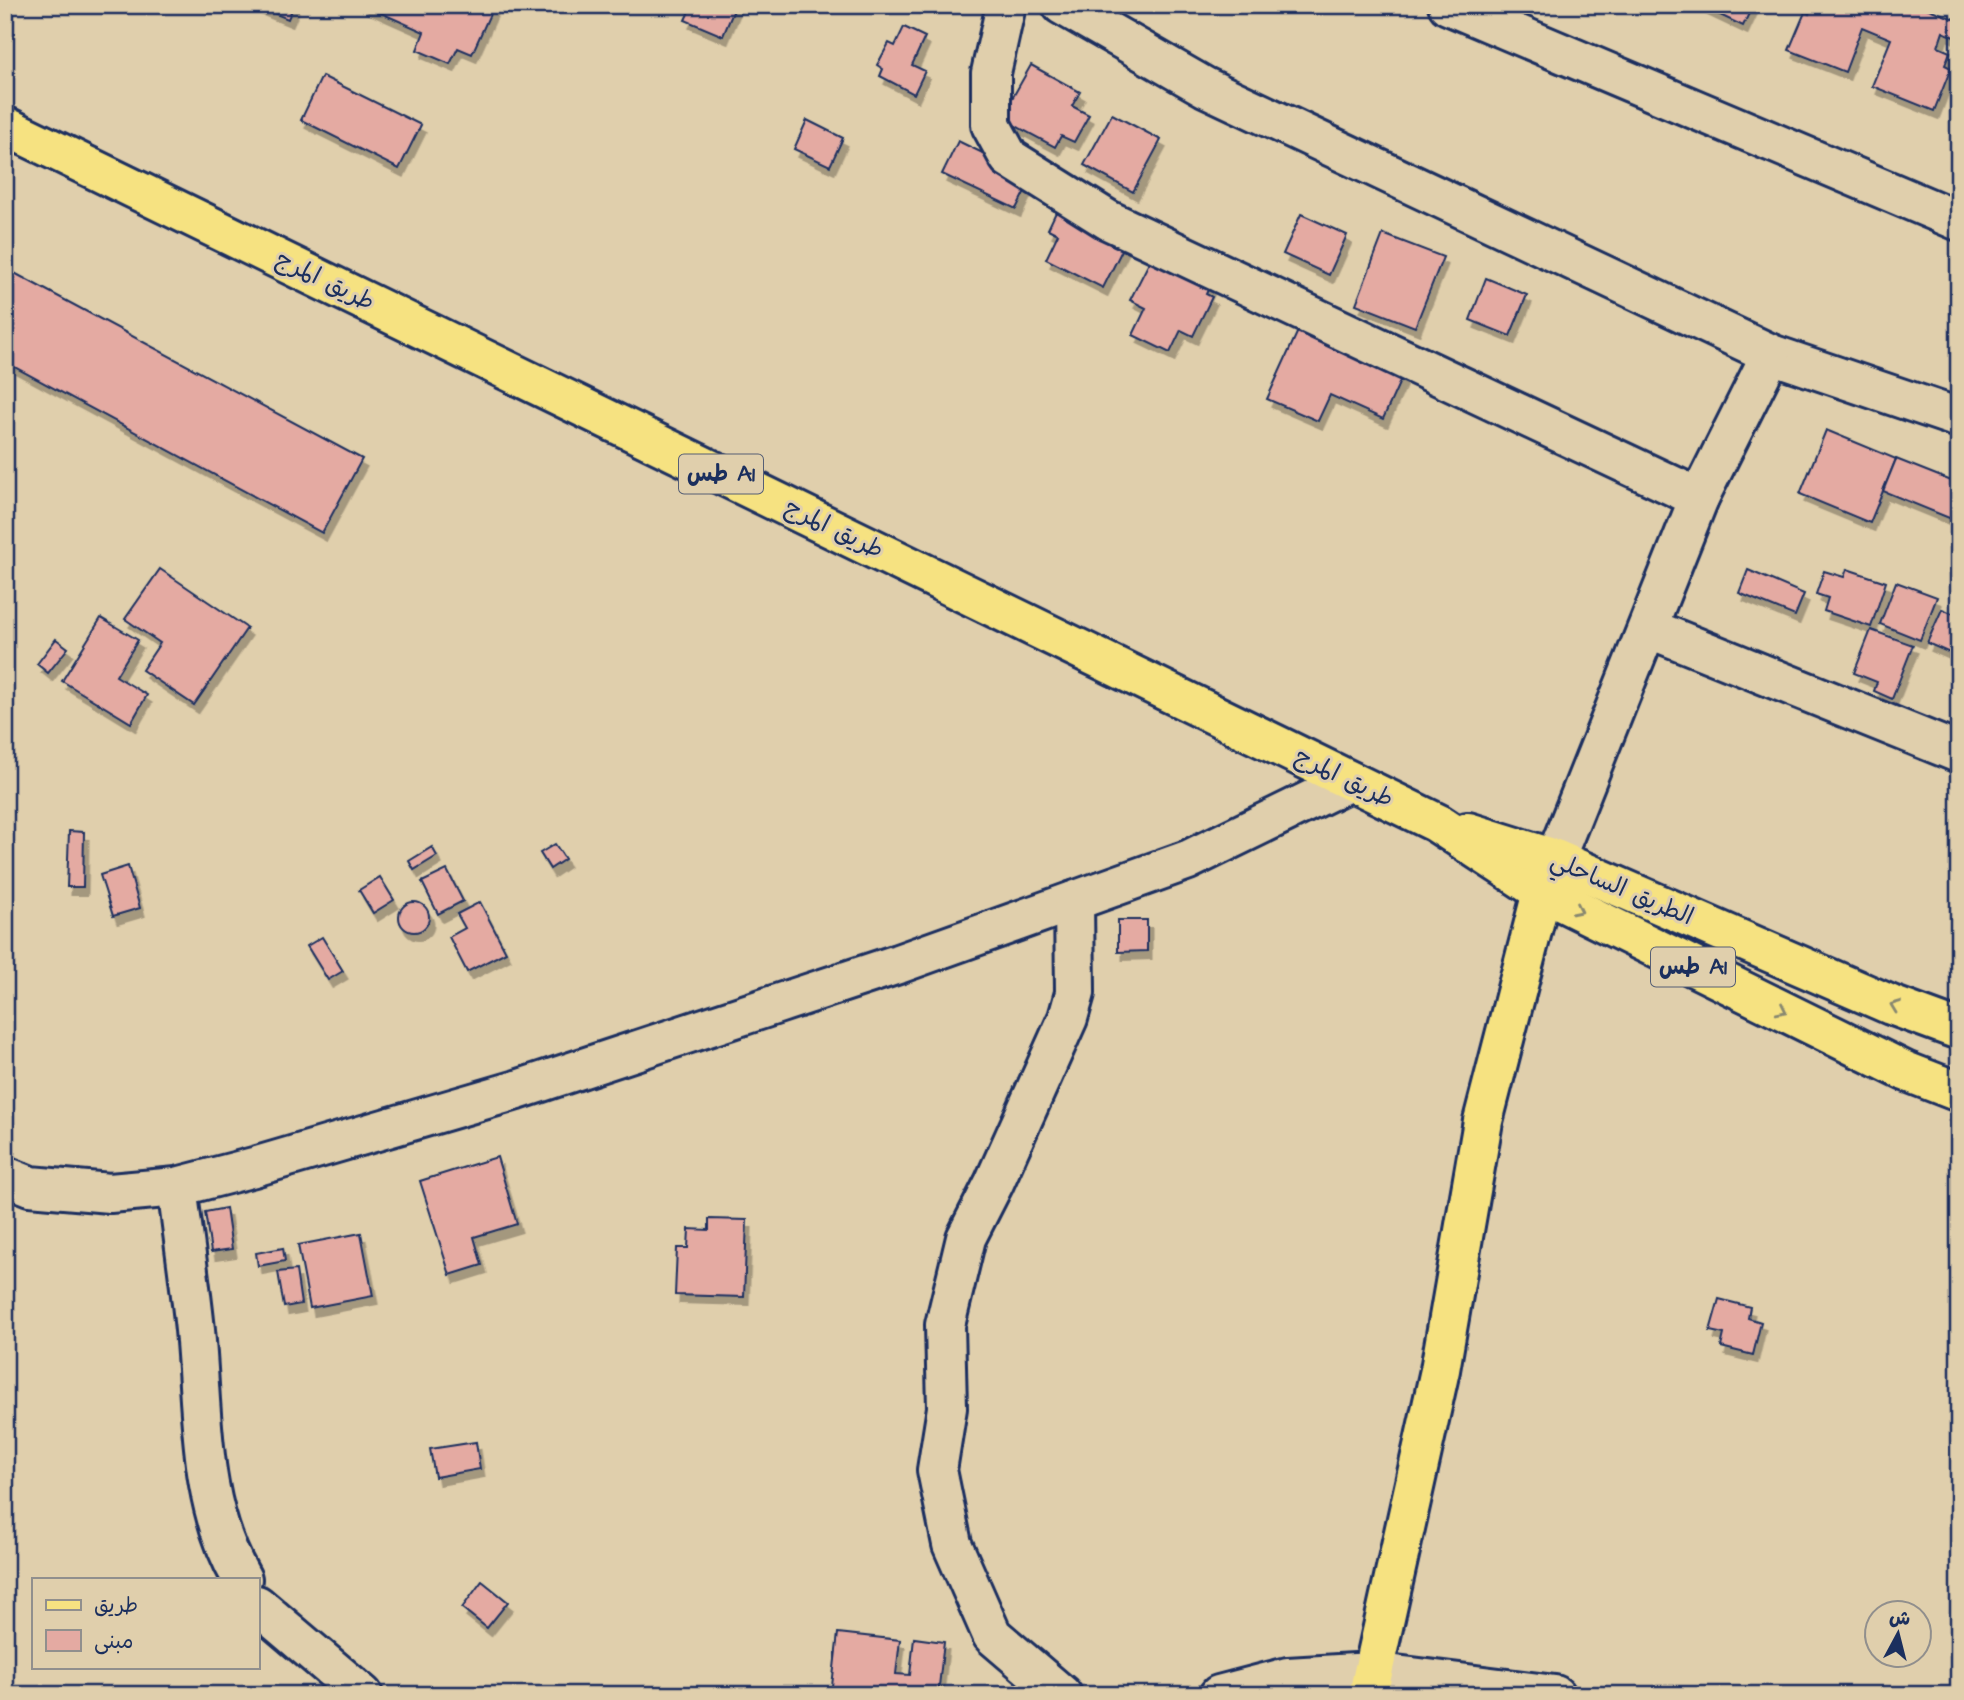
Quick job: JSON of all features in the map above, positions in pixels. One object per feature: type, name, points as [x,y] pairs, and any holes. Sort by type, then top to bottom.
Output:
[{"type":"main road","name":"طريق المرج","points":[[5,126],[1437,823]]},
{"type":"main road","name":"الطريق الساحلي","points":[[1437,823],[1548,876],[1959,1030]]},
{"type":"main road","name":"طس A1","points":[[1548,876],[1905,1071],[1959,1092]]},
{"type":"main road","points":[[1370,1683],[1440,1370],[1483,1121],[1548,876]]},
{"type":"street","points":[[1006,5],[991,73],[991,124],[1009,158],[1108,220],[1699,498]]},
{"type":"street","points":[[1062,5],[1205,87],[1771,354],[1959,418]]},
{"type":"street","points":[[1448,5],[1959,221]]},
{"type":"street","points":[[1548,876],[1699,498],[1771,354]]},
{"type":"street","points":[[1648,628],[1959,753]]},
{"type":"street","points":[[5,1176],[30,1186],[110,1193],[177,1186],[254,1167],[517,1090],[898,964],[1188,860],[1350,781]]},
{"type":"street","points":[[1062,1695],[992,1635],[952,1544],[937,1469],[947,1408],[945,1325],[953,1289],[966,1238],[1069,1018],[1075,993],[1074,901]]},
{"type":"street","points":[[177,1186],[195,1329],[206,1477],[233,1565],[241,1578]]},
{"type":"street","points":[[259,1607],[344,1688]]},
{"type":"street","points":[[1219,1695],[1288,1677],[1555,1695]]},
{"type":"building","points":[[254,5],[294,5],[288,19]]},
{"type":"building","points":[[363,5],[494,5],[472,54],[458,48],[450,64],[417,50],[424,32]]},
{"type":"building","points":[[692,5],[736,5],[723,36],[685,20]]},
{"type":"building","points":[[1699,5],[1753,5],[1743,26]]},
{"type":"building","points":[[1813,5],[1919,5],[1959,21],[1956,38],[1943,32],[1938,47],[1950,52],[1945,65],[1951,68],[1934,111],[1872,86],[1891,39],[1862,27],[1845,72],[1789,50],[1805,12],[1809,14]]},
{"type":"building","points":[[904,27],[925,37],[912,65],[925,71],[914,94],[880,76],[883,69],[877,65],[889,43],[895,46]]},
{"type":"building","points":[[1031,65],[1080,92],[1072,106],[1089,115],[1074,142],[1061,136],[1055,147],[1001,118]]},
{"type":"building","points":[[322,76],[421,125],[399,169],[301,120]]},
{"type":"building","points":[[1112,114],[1161,140],[1133,192],[1084,165]]},
{"type":"building","points":[[807,120],[843,138],[830,166],[794,149]]},
{"type":"building","points":[[958,141],[1032,177],[1016,209],[942,174]]},
{"type":"building","points":[[1056,212],[1127,240],[1103,288],[1046,259],[1058,234],[1048,229]]},
{"type":"building","points":[[1301,214],[1347,235],[1329,275],[1283,254]]},
{"type":"building","points":[[1383,234],[1443,257],[1415,327],[1356,304]]},
{"type":"building","points":[[1155,251],[1213,279],[1206,294],[1212,297],[1193,336],[1181,330],[1170,353],[1133,335],[1146,308],[1130,300]]},
{"type":"building","points":[[5,268],[362,459],[322,533],[5,362]]},
{"type":"building","points":[[1486,278],[1527,295],[1510,336],[1470,320]]},
{"type":"building","points":[[1302,322],[1406,368],[1383,419],[1330,395],[1318,421],[1267,399]]},
{"type":"building","points":[[1826,430],[1896,459],[1870,523],[1800,494]]},
{"type":"building","points":[[1896,459],[1959,484],[1959,522],[1883,491]]},
{"type":"building","points":[[160,569],[247,628],[194,705],[142,670],[160,643],[125,619]]},
{"type":"building","points":[[1847,569],[1886,582],[1871,627],[1824,611],[1828,598],[1816,594],[1824,571],[1844,577]]},
{"type":"building","points":[[1748,570],[1804,594],[1795,616],[1739,593]]},
{"type":"building","points":[[1896,582],[1937,597],[1920,640],[1880,624]]},
{"type":"building","points":[[1942,609],[1959,616],[1959,657],[1927,643]]},
{"type":"building","points":[[101,618],[138,640],[116,676],[147,695],[131,723],[62,681]]},
{"type":"building","points":[[1871,630],[1913,645],[1892,699],[1874,691],[1877,682],[1854,673]]},
{"type":"building","points":[[56,639],[68,648],[48,673],[37,664]]},
{"type":"building","points":[[69,831],[84,832],[83,887],[67,887]]},
{"type":"building","points":[[555,844],[565,859],[550,869],[540,853]]},
{"type":"building","points":[[432,847],[437,856],[414,870],[409,861]]},
{"type":"building","points":[[128,866],[140,908],[113,916],[100,875]]},
{"type":"building","points":[[447,870],[463,901],[438,914],[422,882]]},
{"type":"building","points":[[380,877],[394,900],[373,913],[359,890]]},
{"type":"building","points":[[414,902],[425,906],[429,917],[425,928],[414,932],[403,928],[399,917],[403,906]]},
{"type":"building","points":[[480,902],[506,952],[467,972],[449,937],[465,928],[457,914]]},
{"type":"building","points":[[1118,920],[1147,920],[1147,951],[1118,952]]},
{"type":"building","points":[[322,937],[343,971],[328,980],[307,946]]},
{"type":"building","points":[[497,1157],[517,1224],[474,1237],[482,1265],[450,1275],[420,1181]]},
{"type":"building","points":[[226,1208],[232,1249],[211,1252],[205,1212]]},
{"type":"building","points":[[709,1219],[747,1220],[744,1297],[675,1295],[677,1248],[688,1248],[689,1229],[709,1230]]},
{"type":"building","points":[[361,1233],[373,1296],[310,1308],[298,1245]]},
{"type":"building","points":[[283,1248],[285,1261],[258,1266],[256,1253]]},
{"type":"building","points":[[296,1270],[301,1304],[284,1307],[278,1272]]},
{"type":"building","points":[[1719,1299],[1750,1307],[1748,1318],[1761,1322],[1753,1355],[1721,1347],[1724,1334],[1710,1331]]},
{"type":"building","points":[[476,1442],[480,1469],[435,1477],[430,1449]]},
{"type":"building","points":[[482,1581],[508,1602],[487,1628],[462,1608]]},
{"type":"building","points":[[838,1633],[900,1640],[896,1674],[910,1675],[914,1638],[944,1642],[938,1695],[831,1695]]}]
